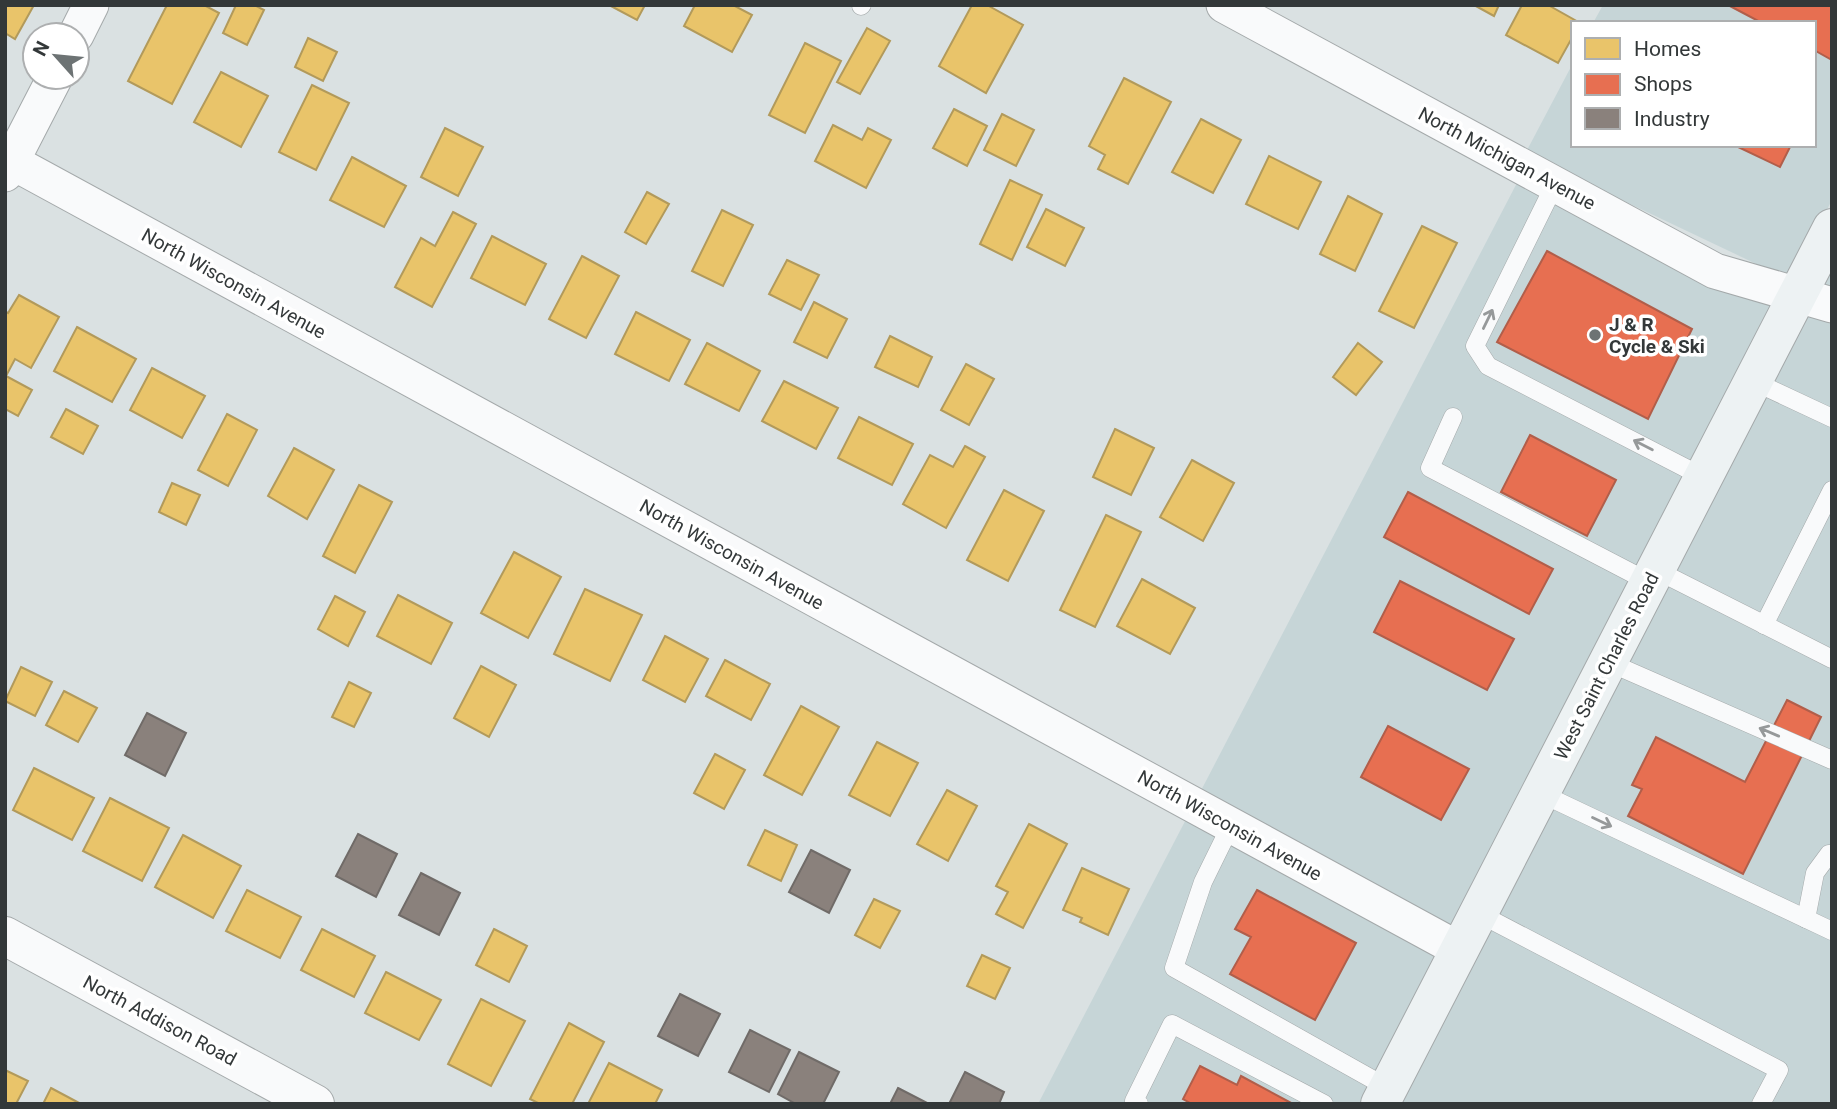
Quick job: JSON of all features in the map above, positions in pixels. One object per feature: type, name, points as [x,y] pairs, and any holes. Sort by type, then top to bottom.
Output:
[{"type":"main road","name":"West Saint Charles Road","points":[[1387,1098],[1478,913],[1753,380],[1815,300],[1832,228]]},
{"type":"street","points":[[83,21],[91,5]]},
{"type":"street","name":"North Michigan Avenue","points":[[1224,5],[1715,271],[1815,300]]},
{"type":"street","points":[[7,164],[47,91]]},
{"type":"street","name":"North Wisconsin Avenue","points":[[7,164],[1460,950]]},
{"type":"street","name":"North Addison Road","points":[[5,936],[315,1104]]},
{"type":"lane","points":[[1555,184],[1475,346],[1488,366],[1703,477]]},
{"type":"lane","points":[[1753,380],[1832,418]]},
{"type":"lane","points":[[1453,417],[1430,468],[1832,659]]},
{"type":"lane","points":[[1764,625],[1832,490]]},
{"type":"lane","points":[[1608,663],[1832,760]]},
{"type":"lane","points":[[1540,793],[1832,931]]},
{"type":"lane","points":[[1231,825],[1203,882],[1174,968],[1387,1098]]},
{"type":"lane","points":[[1807,919],[1815,873],[1829,854],[1832,854]]},
{"type":"lane","points":[[1478,913],[1779,1070],[1761,1104]]},
{"type":"lane","points":[[1139,1104],[1134,1101],[1172,1024],[1324,1104]]},
{"type":"shaded area","points":[[1603,5],[1832,5],[1832,200],[1790,280],[1525,154],[1571,67],[1571,147],[1816,147],[1816,21],[1594,21]]},
{"type":"shaded area","points":[[1519,179],[1778,301],[1364,1104],[1038,1104]]},
{"type":"shaded area","points":[[1832,254],[1832,1104],[1391,1104]]},
{"type":"building: Homes","points":[[5,5],[34,5],[25,21],[21,21],[21,28],[15,39],[5,33]]},
{"type":"building: Homes","points":[[167,5],[204,5],[219,13],[172,104],[128,81]]},
{"type":"building: Homes","points":[[236,5],[254,5],[264,10],[247,45],[223,33]]},
{"type":"building: Homes","points":[[609,5],[645,5],[637,20]]},
{"type":"building: Homes","points":[[695,5],[733,5],[752,15],[732,52],[684,26]]},
{"type":"building: Homes","points":[[972,5],[987,5],[1023,25],[986,93],[939,66]]},
{"type":"building: Homes","points":[[1474,5],[1499,5],[1494,16]]},
{"type":"building: Homes","points":[[1522,5],[1548,5],[1576,21],[1571,21],[1571,40],[1558,63],[1506,35]]},
{"type":"building: Homes","points":[[867,28],[890,41],[860,94],[837,82]]},
{"type":"building: Homes","points":[[308,38],[337,52],[323,81],[295,67]]},
{"type":"building: Homes","points":[[805,43],[841,61],[805,133],[769,115]]},
{"type":"building: Homes","points":[[221,72],[268,96],[241,147],[194,122]]},
{"type":"building: Homes","points":[[1124,78],[1171,102],[1128,184],[1098,169],[1105,155],[1089,146]]},
{"type":"building: Homes","points":[[312,85],[349,103],[316,170],[279,152]]},
{"type":"building: Homes","points":[[954,109],[987,126],[967,166],[933,148]]},
{"type":"building: Homes","points":[[1002,114],[1034,130],[1016,166],[984,150]]},
{"type":"building: Homes","points":[[1201,119],[1241,140],[1213,193],[1172,172]]},
{"type":"building: Homes","points":[[833,125],[862,140],[868,128],[891,140],[866,188],[815,161]]},
{"type":"building: Homes","points":[[445,128],[483,147],[458,196],[421,177]]},
{"type":"building: Homes","points":[[1269,156],[1321,182],[1298,229],[1246,204]]},
{"type":"building: Homes","points":[[352,157],[406,186],[384,227],[330,200]]},
{"type":"building: Homes","points":[[1010,180],[1042,195],[1012,260],[980,244]]},
{"type":"building: Homes","points":[[647,192],[669,204],[646,244],[625,232]]},
{"type":"building: Homes","points":[[1348,196],[1382,214],[1355,271],[1320,254]]},
{"type":"building: Homes","points":[[1046,209],[1084,228],[1065,266],[1027,247]]},
{"type":"building: Homes","points":[[722,210],[753,225],[723,286],[692,271]]},
{"type":"building: Homes","points":[[453,212],[476,224],[432,307],[395,287],[421,238],[435,246]]},
{"type":"building: Homes","points":[[1422,226],[1457,243],[1414,328],[1379,311]]},
{"type":"building: Homes","points":[[492,236],[546,264],[525,305],[471,278]]},
{"type":"building: Homes","points":[[582,256],[619,276],[586,338],[549,319]]},
{"type":"building: Homes","points":[[787,260],[819,275],[801,310],[769,294]]},
{"type":"building: Homes","points":[[19,295],[59,317],[31,368],[15,359],[6,376],[32,390],[18,416],[5,409],[5,311],[8,313]]},
{"type":"building: Homes","points":[[814,302],[847,319],[827,358],[794,342]]},
{"type":"building: Homes","points":[[636,312],[690,340],[669,381],[615,354]]},
{"type":"building: Homes","points":[[77,327],[136,359],[112,402],[54,371]]},
{"type":"building: Homes","points":[[890,336],[932,357],[918,387],[875,367]]},
{"type":"building: Homes","points":[[707,343],[760,371],[739,411],[685,384]]},
{"type":"building: Homes","points":[[1358,343],[1382,362],[1356,395],[1333,377]]},
{"type":"building: Homes","points":[[966,364],[994,379],[969,425],[941,410]]},
{"type":"building: Homes","points":[[152,368],[205,396],[182,438],[130,410]]},
{"type":"building: Homes","points":[[784,381],[838,408],[816,449],[762,421]]},
{"type":"building: Homes","points":[[66,409],[98,426],[83,454],[51,437]]},
{"type":"building: Homes","points":[[227,414],[257,430],[228,486],[198,470]]},
{"type":"building: Homes","points":[[859,417],[913,444],[892,485],[838,458]]},
{"type":"building: Homes","points":[[1115,429],[1154,448],[1131,495],[1093,477]]},
{"type":"building: Homes","points":[[965,446],[985,457],[946,528],[903,504],[930,455],[953,467]]},
{"type":"building: Homes","points":[[294,448],[334,470],[307,519],[268,496]]},
{"type":"building: Homes","points":[[1192,460],[1234,483],[1203,541],[1160,517]]},
{"type":"building: Homes","points":[[172,483],[200,495],[186,525],[159,512]]},
{"type":"building: Homes","points":[[359,485],[392,502],[355,573],[323,556]]},
{"type":"building: Homes","points":[[1004,490],[1044,511],[1008,581],[967,560]]},
{"type":"building: Homes","points":[[1106,515],[1141,532],[1095,627],[1060,610]]},
{"type":"building: Homes","points":[[514,552],[561,577],[528,638],[481,613]]},
{"type":"building: Homes","points":[[1142,579],[1195,608],[1170,654],[1117,626]]},
{"type":"building: Homes","points":[[585,589],[642,615],[610,681],[554,654]]},
{"type":"building: Homes","points":[[398,595],[452,623],[431,664],[377,636]]},
{"type":"building: Homes","points":[[335,596],[365,612],[348,646],[318,629]]},
{"type":"building: Homes","points":[[665,636],[708,659],[685,702],[643,680]]},
{"type":"building: Homes","points":[[725,660],[770,684],[751,720],[706,696]]},
{"type":"building: Homes","points":[[481,666],[516,685],[489,737],[454,718]]},
{"type":"building: Homes","points":[[21,667],[52,682],[35,716],[5,701]]},
{"type":"building: Homes","points":[[349,682],[371,693],[354,727],[332,717]]},
{"type":"building: Homes","points":[[64,691],[97,708],[78,742],[46,725]]},
{"type":"building: Homes","points":[[801,706],[839,727],[802,795],[764,775]]},
{"type":"building: Homes","points":[[877,742],[918,763],[890,816],[849,795]]},
{"type":"building: Homes","points":[[715,754],[745,770],[724,809],[694,793]]},
{"type":"building: Homes","points":[[34,768],[94,798],[72,840],[13,810]]},
{"type":"building: Homes","points":[[947,790],[977,806],[948,861],[917,844]]},
{"type":"building: Homes","points":[[110,798],[169,828],[142,881],[83,851]]},
{"type":"building: Homes","points":[[1029,824],[1067,844],[1023,928],[996,914],[1008,892],[996,886]]},
{"type":"building: Homes","points":[[765,830],[797,845],[781,881],[748,865]]},
{"type":"building: Homes","points":[[183,835],[241,866],[213,918],[155,887]]},
{"type":"building: Homes","points":[[1082,868],[1129,889],[1108,935],[1080,922],[1082,918],[1063,910]]},
{"type":"building: Homes","points":[[247,890],[301,917],[280,958],[226,931]]},
{"type":"building: Homes","points":[[874,899],[900,911],[880,948],[855,935]]},
{"type":"building: Homes","points":[[322,929],[375,956],[354,997],[301,970]]},
{"type":"building: Homes","points":[[494,929],[527,946],[509,982],[476,965]]},
{"type":"building: Homes","points":[[982,955],[1010,968],[995,999],[967,986]]},
{"type":"building: Homes","points":[[386,972],[441,1000],[419,1040],[365,1013]]},
{"type":"building: Homes","points":[[481,999],[525,1021],[491,1086],[448,1064]]},
{"type":"building: Homes","points":[[569,1023],[604,1042],[572,1104],[540,1104],[530,1099]]},
{"type":"building: Homes","points":[[609,1063],[662,1090],[655,1104],[588,1104]]},
{"type":"building: Homes","points":[[5,1070],[28,1081],[16,1104],[5,1104]]},
{"type":"building: Homes","points":[[51,1088],[81,1104],[43,1104]]},
{"type":"building: Shops","points":[[1728,5],[1832,5],[1832,60],[1816,51],[1816,21],[1758,21]]},
{"type":"building: Shops","points":[[1738,147],[1790,147],[1780,167]]},
{"type":"building: Shops","name":"J & R Cycle & Ski","points":[[1547,251],[1692,329],[1648,419],[1497,342]]},
{"type":"building: Shops","points":[[1530,435],[1616,480],[1587,536],[1501,492]]},
{"type":"building: Shops","points":[[1408,492],[1553,569],[1529,614],[1384,537]]},
{"type":"building: Shops","points":[[1400,581],[1514,639],[1487,690],[1374,632]]},
{"type":"building: Shops","points":[[1787,700],[1821,717],[1743,874],[1628,816],[1642,789],[1632,785],[1656,737],[1745,782]]},
{"type":"building: Shops","points":[[1388,726],[1469,769],[1441,820],[1361,777]]},
{"type":"building: Shops","points":[[1257,890],[1356,943],[1315,1020],[1230,974],[1251,937],[1235,929]]},
{"type":"building: Shops","points":[[1200,1066],[1237,1085],[1241,1076],[1293,1104],[1192,1104],[1183,1099]]},
{"type":"building: Industry","points":[[147,713],[186,733],[165,776],[125,755]]},
{"type":"building: Industry","points":[[358,834],[397,854],[376,897],[336,876]]},
{"type":"building: Industry","points":[[811,850],[850,870],[829,913],[789,892]]},
{"type":"building: Industry","points":[[421,873],[460,893],[439,935],[399,915]]},
{"type":"building: Industry","points":[[680,994],[720,1014],[698,1056],[658,1036]]},
{"type":"building: Industry","points":[[750,1030],[790,1050],[769,1092],[729,1072]]},
{"type":"building: Industry","points":[[799,1052],[839,1072],[823,1104],[796,1104],[778,1094]]},
{"type":"building: Industry","points":[[965,1072],[1004,1092],[999,1104],[949,1104]]},
{"type":"building: Industry","points":[[898,1088],[929,1104],[890,1104]]},
{"type":"place","name":"J & R Cycle & Ski","points":[[1595,335]]}]
